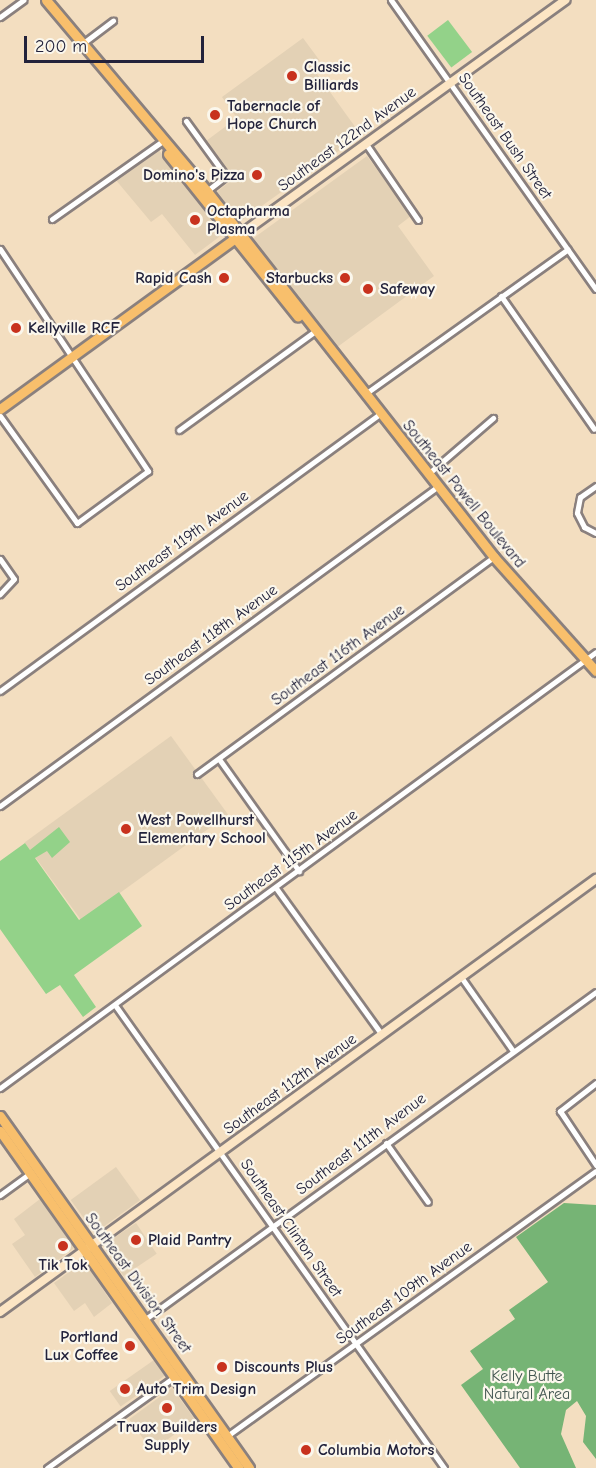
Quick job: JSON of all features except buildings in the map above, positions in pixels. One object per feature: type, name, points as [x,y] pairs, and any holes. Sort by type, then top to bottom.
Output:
[{"type":"main road","name":"Southeast Powell Boulevard","points":[[46,0],[494,557],[596,671]]},
{"type":"main road","name":"Southeast 122nd Avenue","points":[[0,409],[566,0]]},
{"type":"main road","name":"Southeast Powell Boulevard","points":[[162,142],[207,191],[238,236]]},
{"type":"main road","name":"Southeast 112th Avenue","points":[[0,1312],[596,879]]},
{"type":"main road","name":"Southeast Division Street","points":[[0,1116],[174,1377],[239,1468]]},
{"type":"main road","name":"Southeast Division Street","points":[[0,1131],[144,1320],[249,1468]]},
{"type":"main road","points":[[174,1377],[180,1376],[204,1403]]},
{"type":"main road","points":[[214,1433],[227,1437]]},
{"type":"street","points":[[0,17],[23,0]]},
{"type":"street","name":"Southeast Bush Street","points":[[391,0],[596,289]]},
{"type":"street","points":[[81,45],[113,21]]},
{"type":"street","points":[[186,121],[226,176],[207,191]]},
{"type":"street","points":[[52,219],[162,142]]},
{"type":"street","points":[[366,144],[418,220]]},
{"type":"street","points":[[0,249],[148,471],[77,523],[0,416]]},
{"type":"street","points":[[365,394],[568,249]]},
{"type":"street","points":[[501,296],[594,429]]},
{"type":"street","points":[[178,430],[314,332]]},
{"type":"street","name":"Southeast 119th Avenue","points":[[0,691],[381,414]]},
{"type":"street","points":[[428,474],[493,418]]},
{"type":"street","points":[[596,486],[580,497],[577,513],[584,526],[596,532]]},
{"type":"street","name":"Southeast 118th Avenue","points":[[0,806],[437,487]]},
{"type":"street","name":"Southeast 116th Avenue","points":[[197,774],[494,557]]},
{"type":"street","points":[[0,559],[14,579],[0,594]]},
{"type":"street","name":"Southeast 115th Avenue","points":[[0,1088],[596,652]]},
{"type":"street","points":[[219,759],[299,871]]},
{"type":"street","points":[[276,888],[382,1035]]},
{"type":"street","points":[[461,977],[513,1051]]},
{"type":"street","name":"Southeast 111th Avenue","points":[[144,1320],[596,992]]},
{"type":"street","name":"Southeast Clinton Street","points":[[115,1005],[442,1466]]},
{"type":"street","points":[[596,1083],[560,1111],[596,1165]]},
{"type":"street","points":[[386,1143],[428,1202]]},
{"type":"street","name":"Southeast 109th Avenue","points":[[227,1437],[596,1171]]},
{"type":"street","points":[[0,1195],[30,1173]]},
{"type":"street","points":[[47,1468],[174,1377]]},
{"type":"street","points":[[435,1468],[442,1466]]},
{"type":"shaded area","points":[[303,38],[320,61],[312,67],[361,135],[238,223],[214,194],[233,179],[206,141],[237,118],[222,97]]},
{"type":"shaded area","points":[[158,149],[221,228],[219,237],[195,255],[162,214],[151,222],[115,179]]},
{"type":"shaded area","points":[[367,156],[411,216],[398,226],[434,276],[336,348],[251,240]]},
{"type":"shaded area","name":"West Powellhurst Elementary School","points":[[171,736],[228,814],[82,921],[25,842]]},
{"type":"shaded area","points":[[116,1167],[140,1200],[95,1233],[71,1200]]},
{"type":"shaded area","points":[[40,1199],[74,1248],[35,1277],[12,1244],[25,1235],[14,1219]]},
{"type":"shaded area","points":[[136,1223],[157,1254],[124,1276],[103,1245]]},
{"type":"shaded area","points":[[84,1261],[112,1303],[94,1317],[85,1303],[74,1311],[54,1283]]},
{"type":"shaded area","points":[[154,1360],[165,1376],[121,1407],[110,1391]]},
{"type":"shaded area","points":[[172,1388],[195,1420],[152,1451],[129,1419]]},
{"type":"green space","points":[[448,20],[472,52],[451,68],[427,36]]},
{"type":"green space","points":[[59,827],[70,842],[52,858],[47,851],[35,858],[79,920],[119,892],[142,926],[74,975],[96,1007],[83,1017],[60,985],[46,994],[0,929],[0,861],[25,843],[30,850]]},
{"type":"green space","name":"Kelly Butte Natural Area","points":[[564,1203],[596,1205],[596,1459],[583,1442],[586,1416],[577,1401],[566,1410],[561,1434],[576,1468],[520,1468],[461,1385],[483,1369],[470,1351],[515,1319],[509,1310],[548,1282],[516,1237]]},
{"type":"place","name":"Classic Billiards","points":[[292,76]]},
{"type":"place","name":"Tabernacle of Hope Church","points":[[215,115]]},
{"type":"place","name":"Domino's Pizza","points":[[257,175]]},
{"type":"place","name":"Octapharma Plasma","points":[[195,220]]},
{"type":"place","name":"Rapid Cash","points":[[224,278]]},
{"type":"place","name":"Starbucks","points":[[345,278]]},
{"type":"place","name":"Safeway","points":[[368,289]]},
{"type":"place","name":"Kellyville RCF","points":[[16,328]]},
{"type":"place","name":"West Powellhurst Elementary School","points":[[126,829]]},
{"type":"place","name":"Plaid Pantry","points":[[136,1240]]},
{"type":"place","name":"Tik Tok","points":[[63,1246]]},
{"type":"place","name":"Portland Lux Coffee","points":[[130,1346]]},
{"type":"place","name":"Discounts Plus","points":[[222,1367]]},
{"type":"place","name":"Auto Trim Design","points":[[125,1389]]},
{"type":"place","name":"Truax Builders Supply","points":[[167,1408]]},
{"type":"place","name":"Columbia Motors","points":[[306,1450]]}]
